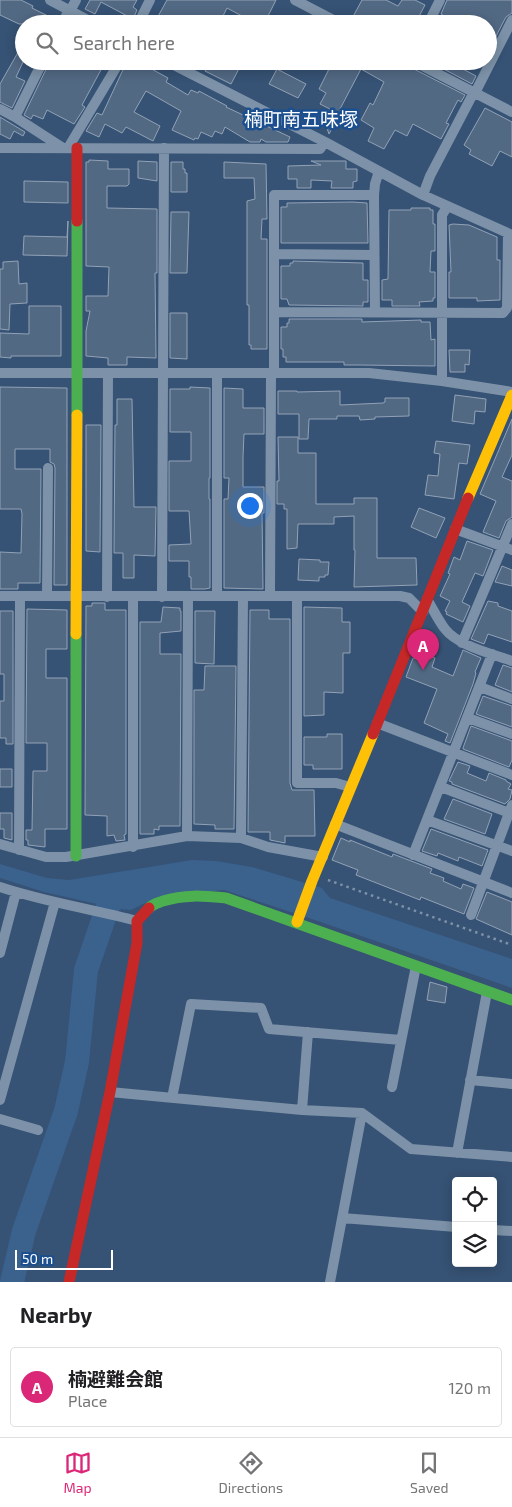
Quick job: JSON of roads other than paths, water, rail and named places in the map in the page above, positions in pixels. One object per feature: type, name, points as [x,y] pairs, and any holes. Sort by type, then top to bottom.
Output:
[{"type":"street","points":[[50,0],[79,15]]},
{"type":"street","points":[[67,15],[76,0]]},
{"type":"street","points":[[142,15],[150,0]]},
{"type":"street","points":[[295,0],[324,15]]},
{"type":"street","points":[[432,15],[440,0]]},
{"type":"street","points":[[497,49],[512,20]]},
{"type":"street","points":[[15,117],[38,70]]},
{"type":"street","points":[[76,856],[78,373],[70,148],[115,70]]},
{"type":"street","points":[[184,70],[325,142],[422,195],[510,234],[507,308],[503,313],[274,312]]},
{"type":"street","points":[[430,70],[512,112]]},
{"type":"street","points":[[422,195],[430,176],[486,70]]},
{"type":"street","points":[[0,109],[70,148]]},
{"type":"street","points":[[0,148],[320,149],[325,142]]},
{"type":"street","points":[[162,597],[164,148]]},
{"type":"street","points":[[375,312],[374,195],[379,172]]},
{"type":"street","points":[[270,596],[274,195],[374,195]]},
{"type":"street","points":[[442,381],[442,215],[446,207]]},
{"type":"street","points":[[274,254],[374,255]]},
{"type":"street","points":[[0,373],[369,374],[442,381],[509,392],[423,612],[313,878],[298,920]]},
{"type":"street","points":[[107,597],[108,373]]},
{"type":"street","points":[[217,374],[217,596]]},
{"type":"street","points":[[47,596],[48,468]]},
{"type":"street","points":[[462,643],[507,548],[512,524]]},
{"type":"street","points":[[455,529],[507,548]]},
{"type":"street","points":[[0,596],[400,596],[409,598],[423,612]]},
{"type":"street","points":[[19,850],[20,596]]},
{"type":"street","points":[[187,836],[188,596]]},
{"type":"street","points":[[296,596],[297,783],[336,783],[350,787]]},
{"type":"street","points":[[133,597],[133,847]]},
{"type":"street","points":[[241,838],[243,597]]},
{"type":"street","points":[[427,599],[446,630],[462,643],[512,661]]},
{"type":"street","points":[[414,855],[492,654]]},
{"type":"street","points":[[480,687],[512,699]]},
{"type":"street","points":[[468,718],[512,734]]},
{"type":"street","points":[[377,723],[512,776]]},
{"type":"street","points":[[441,787],[511,810],[471,915]]},
{"type":"street","points":[[427,820],[512,852]]},
{"type":"street","points":[[335,824],[512,893]]},
{"type":"street","points":[[0,844],[46,857],[76,856],[187,836],[241,838],[268,847],[323,857]]},
{"type":"street","points":[[0,887],[137,921]]},
{"type":"street","points":[[0,953],[16,892]]},
{"type":"street","points":[[69,1282],[110,1092],[137,943],[137,921],[152,906],[174,898],[191,895],[226,898],[298,920],[390,957],[512,1000]]},
{"type":"street","points":[[0,1100],[55,902]]},
{"type":"street","points":[[392,1087],[416,966]]},
{"type":"street","points":[[457,1153],[487,992]]},
{"type":"street","points":[[172,1098],[190,1004],[261,1008],[269,1029],[401,1040]]},
{"type":"street","points":[[302,1110],[308,1032]]},
{"type":"street","points":[[470,1080],[512,1084]]},
{"type":"street","points":[[110,1092],[302,1110],[362,1113],[410,1149],[512,1157]]},
{"type":"street","points":[[330,1282],[362,1113]]},
{"type":"street","points":[[0,1119],[38,1130]]},
{"type":"street","points":[[342,1218],[452,1227]]},
{"type":"street","points":[[497,1230],[512,1232]]},
{"type":"water","points":[[192,860],[216,861],[252,867],[322,888],[330,898],[512,959],[512,988],[224,890],[157,897],[131,910],[44,892],[0,878],[0,864],[47,878],[69,880]]},
{"type":"waterway","points":[[12,1282],[24,1231],[66,1111],[77,1062],[86,970],[109,903],[122,894]]},
{"type":"place","name":"楠避難会館","points":[[423,670]]},
{"type":"district","name":"楠町南五味塚","points":[[301,119]]}]
